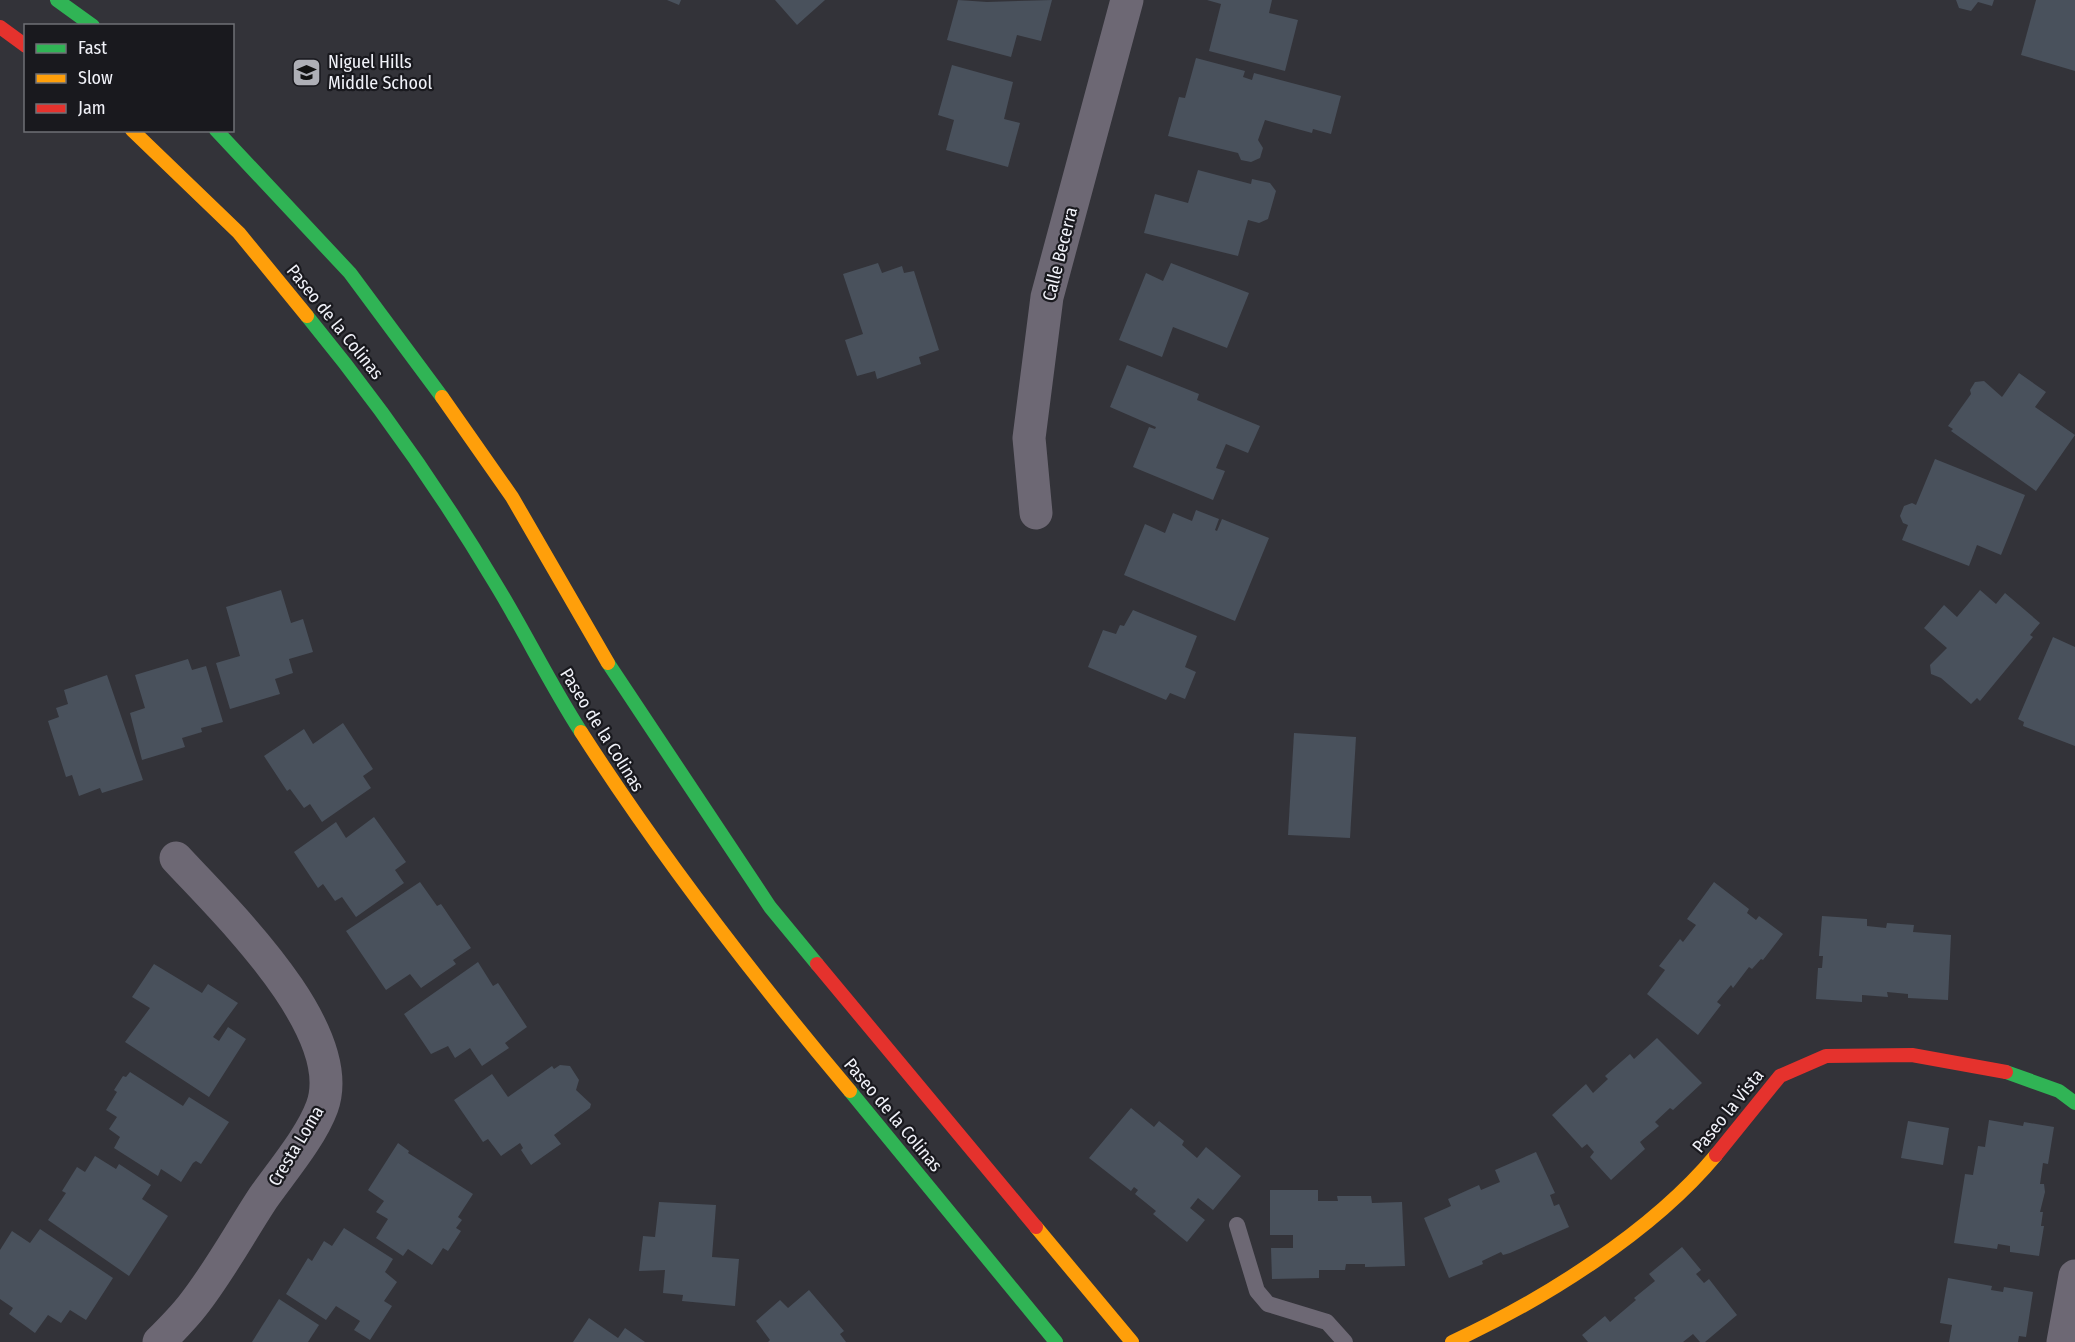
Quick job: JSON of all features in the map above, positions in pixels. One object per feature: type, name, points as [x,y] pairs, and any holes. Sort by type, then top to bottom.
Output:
[{"type":"main road","points":[[57,0],[90,24]]},
{"type":"main road","points":[[0,27],[24,45]]},
{"type":"main road","name":"Paseo de la Colinas","points":[[134,132],[167,160],[239,233],[363,384],[430,481],[495,583],[560,699],[624,799],[782,1011],[958,1220],[1056,1342]]},
{"type":"main road","points":[[218,132],[350,273],[464,426],[512,497],[624,691],[770,907],[1132,1342]]},
{"type":"main road","name":"Paseo la Vista","points":[[1452,1342],[1495,1322],[1590,1263],[1673,1202],[1704,1169],[1780,1076],[1826,1056],[1912,1055],[1987,1067],[2023,1076],[2058,1091],[2075,1103]]},
{"type":"street","name":"Calle Becerra","points":[[1036,513],[1029,438],[1047,297],[1127,0]]},
{"type":"street","name":"Cresta Loma","points":[[159,1342],[193,1305],[302,1141],[322,1107],[328,1080],[323,1050],[297,999],[243,931],[176,858]]},
{"type":"street","points":[[2063,1342],[2075,1276]]},
{"type":"lane","points":[[1237,1225],[1257,1291],[1268,1304],[1327,1322],[1345,1342]]},
{"type":"building","points":[[667,0],[681,0],[679,5]]},
{"type":"building","points":[[775,0],[825,0],[797,25]]},
{"type":"building","points":[[958,0],[987,2],[1052,0],[1041,41],[1017,35],[1011,57],[947,40]]},
{"type":"building","points":[[1207,0],[1272,0],[1269,13],[1298,20],[1285,71],[1209,51],[1221,4]]},
{"type":"building","points":[[1956,0],[1994,0],[1992,6],[1978,2],[1971,11],[1959,8]]},
{"type":"building","points":[[2036,0],[2075,0],[2075,71],[2021,55]]},
{"type":"building","points":[[1196,58],[1245,71],[1243,77],[1252,80],[1254,73],[1341,96],[1331,134],[1313,129],[1312,133],[1265,120],[1258,140],[1263,148],[1260,158],[1251,162],[1241,160],[1238,153],[1168,136],[1179,97],[1185,98]]},
{"type":"building","points":[[952,65],[1013,82],[1004,119],[1020,123],[1008,167],[946,150],[954,120],[938,115]]},
{"type":"building","points":[[1198,170],[1251,184],[1252,179],[1270,183],[1276,191],[1268,219],[1259,223],[1248,220],[1238,256],[1144,233],[1155,194],[1188,203]]},
{"type":"building","points":[[878,263],[882,273],[902,266],[904,273],[914,271],[939,350],[919,357],[921,364],[877,379],[875,371],[857,376],[845,340],[863,334],[843,274]]},
{"type":"building","points":[[1171,263],[1249,293],[1227,348],[1173,327],[1162,357],[1119,340],[1146,273],[1163,281]]},
{"type":"building","points":[[1127,365],[1199,394],[1197,400],[1260,426],[1248,453],[1226,444],[1216,468],[1225,471],[1213,500],[1133,467],[1149,427],[1155,429],[1156,427],[1110,407]]},
{"type":"building","points":[[2019,373],[2046,392],[2035,407],[2075,435],[2036,491],[1951,431],[1953,429],[1948,426],[1971,394],[1970,390],[1975,382],[1984,381],[2002,397]]},
{"type":"building","points":[[1935,459],[2025,495],[2001,555],[1977,545],[1969,566],[1902,540],[1908,525],[1903,523],[1900,516],[1904,506],[1912,503],[1916,505]]},
{"type":"building","points":[[1196,510],[1219,519],[1215,530],[1217,531],[1222,519],[1269,538],[1235,621],[1124,575],[1145,524],[1165,533],[1173,513],[1192,521]]},
{"type":"building","points":[[281,590],[291,623],[303,619],[313,652],[289,659],[293,673],[275,679],[280,694],[230,709],[216,663],[240,656],[226,607]]},
{"type":"building","points":[[1980,590],[1996,604],[2005,593],[2040,623],[2030,635],[2033,637],[1980,701],[1977,698],[1971,704],[1941,678],[1931,674],[1930,665],[1947,648],[1924,628],[1944,605],[1957,617]]},
{"type":"building","points":[[1133,610],[1197,636],[1185,667],[1196,672],[1185,699],[1170,693],[1166,700],[1088,667],[1103,630],[1116,634],[1120,625],[1124,626]]},
{"type":"building","points":[[2053,637],[2075,647],[2075,746],[2023,726],[2024,722],[2018,719]]},
{"type":"building","points":[[188,659],[192,670],[206,666],[223,722],[201,728],[202,732],[182,738],[185,747],[142,760],[130,713],[145,708],[135,675]]},
{"type":"building","points":[[107,675],[143,780],[102,793],[100,788],[79,796],[72,775],[66,777],[48,721],[59,717],[56,708],[68,704],[64,690]]},
{"type":"building","points":[[343,723],[373,769],[363,776],[371,788],[322,822],[310,804],[304,808],[290,789],[287,791],[264,756],[304,729],[313,744]]},
{"type":"building","points":[[1294,733],[1356,737],[1350,838],[1288,835]]},
{"type":"building","points":[[374,817],[406,862],[395,870],[404,883],[356,917],[342,897],[335,901],[323,884],[318,888],[294,852],[336,822],[346,838]]},
{"type":"building","points":[[420,882],[437,906],[441,904],[471,948],[453,960],[456,964],[421,988],[410,974],[386,990],[346,931]]},
{"type":"building","points":[[1714,882],[1749,909],[1747,913],[1756,920],[1759,916],[1783,934],[1763,960],[1761,959],[1752,969],[1749,967],[1733,988],[1731,985],[1717,1002],[1721,1005],[1698,1035],[1647,994],[1665,970],[1659,966],[1680,939],[1683,942],[1696,925],[1687,919]]},
{"type":"building","points":[[1822,916],[1867,919],[1867,926],[1886,928],[1887,923],[1914,925],[1913,932],[1951,935],[1948,1000],[1908,998],[1908,994],[1887,992],[1888,997],[1862,995],[1862,1002],[1816,999],[1818,968],[1822,968],[1823,956],[1819,956]]},
{"type":"building","points":[[478,962],[493,986],[498,983],[527,1027],[505,1043],[509,1048],[482,1066],[470,1048],[455,1058],[448,1046],[431,1054],[404,1014]]},
{"type":"building","points":[[154,964],[202,993],[208,984],[238,1003],[213,1037],[219,1041],[228,1027],[246,1039],[209,1097],[125,1042],[150,1008],[132,997]]},
{"type":"building","points":[[1657,1038],[1702,1083],[1673,1110],[1670,1108],[1655,1122],[1659,1126],[1640,1142],[1645,1149],[1611,1180],[1590,1157],[1594,1152],[1587,1144],[1582,1148],[1552,1115],[1586,1084],[1593,1093],[1608,1079],[1605,1076],[1630,1054],[1634,1059]]},
{"type":"building","points":[[560,1065],[570,1066],[579,1080],[576,1090],[591,1104],[590,1108],[554,1135],[561,1144],[531,1165],[521,1150],[523,1148],[520,1143],[501,1156],[488,1139],[483,1142],[454,1100],[492,1074],[508,1097],[552,1066],[554,1069]]},
{"type":"building","points":[[130,1072],[183,1106],[189,1097],[229,1122],[201,1164],[196,1161],[193,1163],[181,1182],[161,1169],[158,1176],[114,1148],[120,1137],[109,1129],[117,1117],[106,1110],[117,1092],[114,1090],[123,1076],[126,1077]]},
{"type":"building","points":[[1131,1108],[1154,1127],[1159,1121],[1184,1141],[1182,1145],[1197,1158],[1206,1147],[1241,1176],[1213,1210],[1198,1198],[1190,1208],[1205,1220],[1187,1242],[1153,1214],[1156,1211],[1135,1194],[1138,1190],[1134,1187],[1131,1191],[1089,1158]]},
{"type":"building","points":[[1989,1120],[2023,1126],[2024,1122],[2054,1127],[2048,1164],[2043,1163],[2040,1184],[2044,1184],[2045,1192],[2040,1212],[2043,1212],[2041,1226],[2044,1226],[2039,1256],[2010,1252],[2010,1246],[1998,1244],[1997,1249],[1954,1243],[1965,1174],[1973,1175],[1978,1146],[1985,1147]]},
{"type":"building","points":[[1908,1121],[1949,1128],[1943,1165],[1901,1158]]},
{"type":"building","points":[[398,1143],[409,1151],[408,1153],[473,1194],[458,1217],[462,1220],[456,1228],[461,1231],[448,1251],[443,1248],[432,1265],[408,1249],[403,1256],[376,1238],[388,1219],[376,1212],[384,1201],[368,1190]]},
{"type":"building","points":[[1536,1152],[1555,1193],[1550,1195],[1554,1206],[1559,1204],[1569,1227],[1510,1253],[1503,1255],[1501,1252],[1482,1261],[1483,1264],[1449,1278],[1424,1218],[1451,1206],[1448,1199],[1479,1185],[1481,1190],[1500,1182],[1495,1170]]},
{"type":"building","points":[[95,1156],[116,1169],[119,1164],[151,1185],[142,1199],[168,1216],[129,1276],[48,1220],[66,1193],[62,1191],[77,1167],[85,1172]]},
{"type":"building","points":[[1270,1190],[1318,1190],[1318,1201],[1338,1201],[1337,1196],[1371,1196],[1372,1203],[1402,1202],[1405,1266],[1365,1267],[1365,1264],[1346,1264],[1345,1270],[1319,1270],[1319,1278],[1272,1279],[1271,1248],[1293,1248],[1293,1235],[1270,1235]]},
{"type":"building","points":[[659,1202],[716,1205],[712,1257],[739,1259],[735,1306],[682,1301],[683,1295],[663,1293],[665,1270],[639,1271],[643,1236],[655,1237]]},
{"type":"building","points":[[344,1228],[393,1259],[385,1272],[397,1282],[384,1301],[392,1306],[370,1340],[354,1330],[360,1321],[336,1306],[326,1320],[286,1294],[308,1258],[312,1261],[324,1241],[332,1246]]},
{"type":"building","points":[[40,1229],[113,1278],[86,1320],[70,1310],[61,1323],[48,1315],[35,1333],[9,1314],[13,1308],[0,1299],[0,1250],[12,1231],[30,1243]]},
{"type":"building","points":[[1682,1247],[1701,1270],[1696,1274],[1704,1283],[1709,1279],[1737,1315],[1705,1342],[1700,1342],[1693,1334],[1683,1342],[1588,1342],[1582,1335],[1605,1316],[1610,1322],[1636,1300],[1634,1298],[1655,1281],[1649,1274]]},
{"type":"building","points":[[1948,1278],[1992,1286],[1991,1290],[2003,1292],[2004,1287],[2033,1292],[2026,1337],[2019,1336],[2018,1342],[1949,1342],[1952,1325],[1940,1323]]},
{"type":"building","points":[[809,1290],[844,1331],[840,1334],[846,1342],[768,1342],[770,1340],[756,1321],[780,1300],[788,1308]]},
{"type":"building","points":[[279,1299],[319,1325],[308,1342],[252,1342]]},
{"type":"building","points":[[589,1318],[618,1338],[625,1328],[645,1342],[573,1342]]},
{"type":"traffic: fast","points":[[57,0],[90,24]]},
{"type":"traffic: fast","points":[[218,132],[350,273],[442,397]]},
{"type":"traffic: fast","points":[[307,316],[358,380],[452,513],[581,732]]},
{"type":"traffic: fast","points":[[608,663],[770,907],[817,964]]},
{"type":"traffic: fast","points":[[2006,1072],[2059,1091],[2075,1103]]},
{"type":"traffic: fast","points":[[850,1091],[1056,1342]]},
{"type":"traffic: slow","points":[[134,132],[239,233],[307,316]]},
{"type":"traffic: slow","points":[[442,397],[512,497],[608,663]]},
{"type":"traffic: slow","points":[[581,732],[676,871],[779,1005],[850,1091]]},
{"type":"traffic: slow","points":[[1452,1342],[1523,1306],[1594,1262],[1661,1211],[1716,1155]]},
{"type":"traffic: slow","points":[[1036,1227],[1132,1342]]},
{"type":"traffic: jam","points":[[0,27],[24,45]]},
{"type":"traffic: jam","points":[[817,964],[1036,1227]]},
{"type":"traffic: jam","points":[[1716,1155],[1780,1076],[1826,1056],[1912,1055],[2006,1072]]},
{"type":"place","name":"Niguel Hills Middle School","points":[[307,72]]}]
